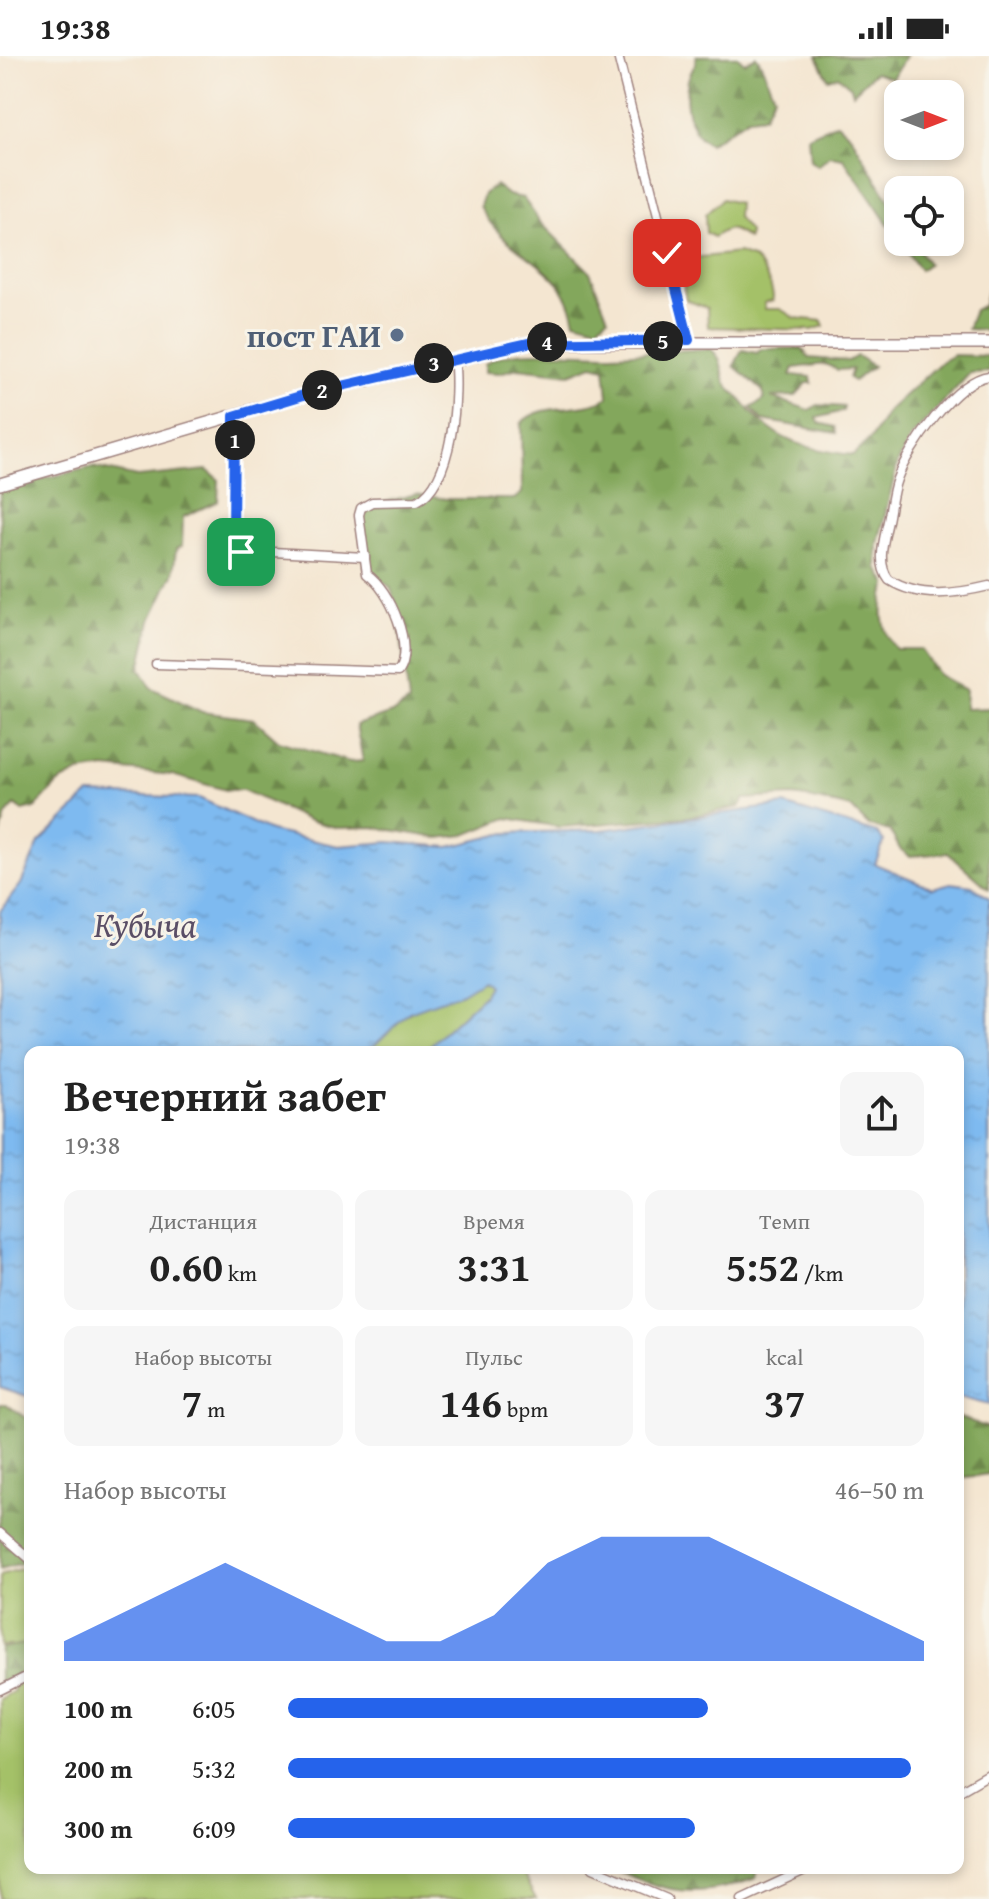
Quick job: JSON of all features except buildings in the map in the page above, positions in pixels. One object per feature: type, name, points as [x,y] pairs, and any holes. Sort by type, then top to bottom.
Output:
[{"type":"main road","points":[[0,484],[234,416],[454,358],[528,343],[689,340],[989,343]]},
{"type":"street","points":[[618,56],[689,340]]},
{"type":"street","points":[[156,664],[398,672],[402,665],[402,646],[393,605],[381,584],[367,574],[361,508],[372,502],[417,501],[436,484],[456,398],[454,358]]},
{"type":"street","points":[[989,376],[974,379],[964,388],[922,433],[907,457],[891,502],[881,565],[889,580],[916,591],[955,593],[989,586]]},
{"type":"street","points":[[234,416],[233,539],[237,550],[365,557]]},
{"type":"street","points":[[0,1533],[24,1554]]},
{"type":"street","points":[[0,1690],[24,1678]]},
{"type":"street","points":[[964,1789],[989,1774]]},
{"type":"street","points":[[607,1874],[667,1899]]},
{"type":"street","points":[[742,1899],[796,1874]]},
{"type":"green space","points":[[696,56],[737,56],[744,63],[756,56],[774,95],[764,116],[748,118],[709,144],[702,139],[692,125],[686,98]]},
{"type":"green space","points":[[817,56],[906,56],[892,78],[875,72],[853,93],[851,87],[838,76],[828,79]]},
{"type":"green space","points":[[837,123],[851,136],[884,192],[884,218],[843,158],[830,156],[818,166],[810,161],[808,136]]},
{"type":"green space","points":[[495,185],[508,195],[523,198],[541,223],[590,272],[608,318],[597,327],[575,321],[568,300],[558,284],[491,224],[480,206],[484,194]]},
{"type":"green space","points":[[722,199],[738,203],[737,217],[749,232],[748,239],[732,230],[714,237],[706,233],[705,215]]},
{"type":"green space","points":[[739,253],[756,261],[767,277],[773,300],[764,303],[765,309],[780,309],[795,318],[822,321],[824,326],[812,330],[708,327],[707,308],[686,300],[681,269],[693,258]]},
{"type":"green space","points":[[910,256],[923,256],[928,264],[920,270]]},
{"type":"green space","points":[[989,284],[989,330],[967,329],[974,310],[984,305]]},
{"type":"green space","points":[[802,348],[809,358],[848,361],[857,356],[873,366],[854,381],[849,378],[852,369],[838,370],[825,364],[794,368],[791,375],[811,377],[812,383],[807,383],[795,396],[771,397],[809,410],[818,405],[844,407],[843,411],[817,418],[819,423],[835,427],[836,433],[762,420],[751,408],[764,400],[763,391],[734,366],[742,350],[757,353],[761,349]]},
{"type":"green space","points":[[711,349],[719,360],[728,386],[753,414],[777,434],[804,446],[853,455],[872,437],[888,411],[942,361],[954,355],[989,356],[989,372],[970,373],[911,437],[898,462],[878,543],[877,567],[887,584],[883,601],[884,626],[896,649],[921,649],[939,675],[966,690],[965,709],[989,708],[989,889],[948,853],[910,856],[900,849],[890,831],[869,826],[851,808],[792,796],[744,799],[739,807],[687,817],[560,827],[507,818],[465,835],[438,838],[373,827],[338,828],[308,820],[243,790],[226,790],[172,775],[105,768],[79,772],[58,783],[35,808],[23,811],[15,805],[6,815],[0,837],[0,489],[93,467],[137,477],[207,470],[219,480],[218,501],[183,517],[182,546],[176,549],[173,574],[151,620],[140,669],[152,688],[202,712],[254,719],[279,741],[350,762],[363,761],[356,725],[395,712],[409,702],[397,606],[390,587],[366,569],[361,516],[365,507],[416,494],[447,499],[514,499],[522,493],[521,423],[540,412],[587,405],[608,397],[605,368],[593,365],[570,374],[518,368],[499,373],[485,372],[485,364],[496,358],[528,352],[612,354]]},
{"type":"green space","points":[[486,980],[489,986],[483,996],[429,1046],[369,1046],[417,1008]]},
{"type":"green space","points":[[0,1404],[6,1404],[24,1417],[24,1563],[0,1569]]},
{"type":"green space","points":[[964,1419],[989,1428],[989,1474],[964,1477]]},
{"type":"green space","points":[[24,1568],[24,1874],[522,1874],[536,1899],[0,1899],[0,1699],[14,1691],[10,1645],[0,1646],[0,1575]]},
{"type":"green space","points":[[24,1644],[24,1669],[0,1683],[0,1648]]},
{"type":"green space","points":[[627,1874],[757,1874],[756,1878],[735,1885],[700,1891],[683,1891]]},
{"type":"water","name":"Кубыча","points":[[89,794],[199,798],[270,831],[338,846],[389,842],[449,847],[506,833],[601,830],[784,805],[877,833],[884,841],[875,864],[933,888],[951,883],[972,886],[989,898],[989,1405],[964,1399],[964,1046],[429,1046],[483,996],[489,986],[483,980],[462,993],[409,1012],[373,1046],[24,1046],[24,1395],[0,1387],[0,911],[21,884],[39,843]]},
{"type":"place","name":"пост ГАИ","points":[[397,335]]},
{"type":"route","points":[[241,552],[234,546],[233,539],[234,416],[307,394],[528,343],[689,340],[667,253]]}]
